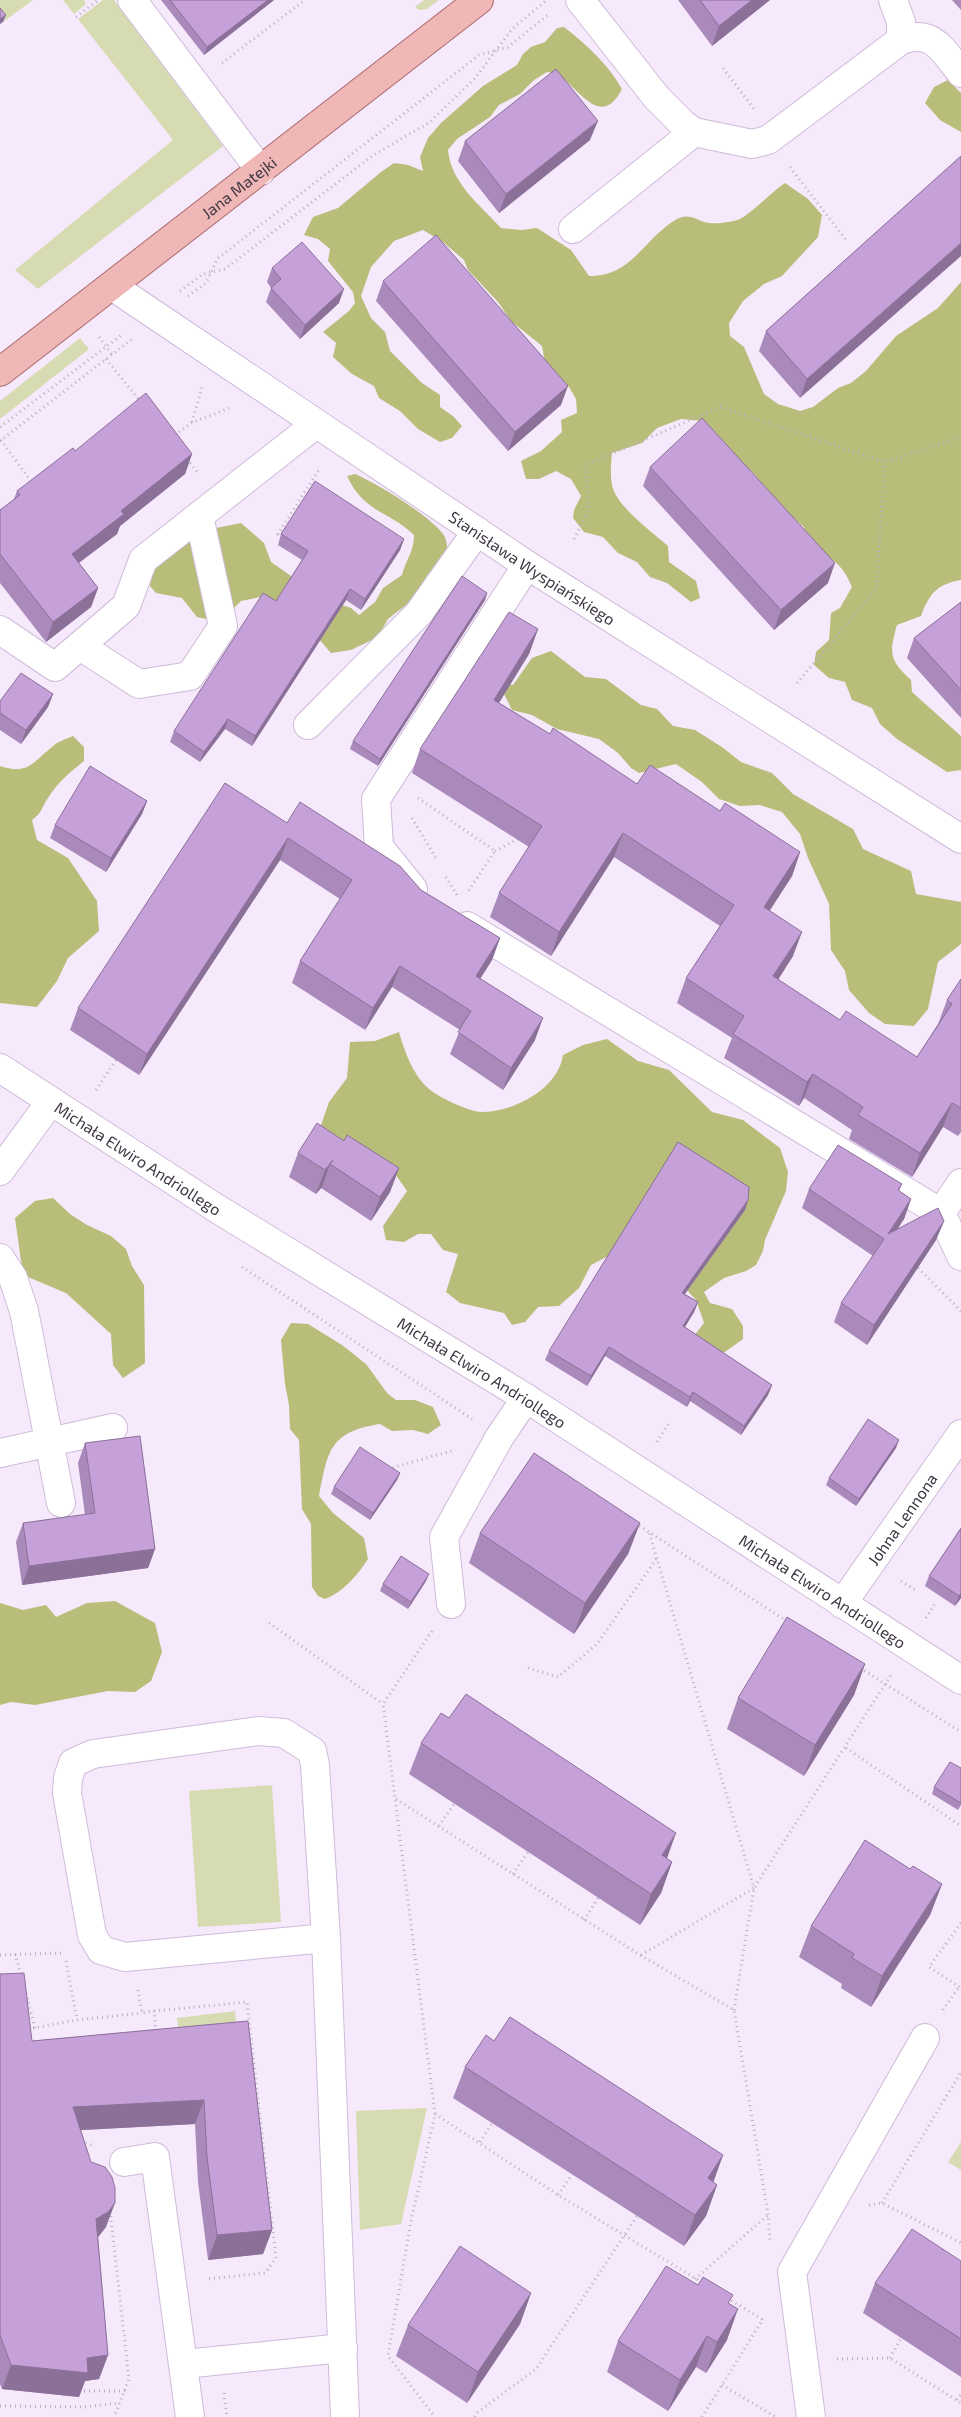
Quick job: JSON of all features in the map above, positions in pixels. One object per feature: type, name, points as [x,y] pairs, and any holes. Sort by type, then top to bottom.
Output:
[{"type":"main road","name":"Jana Matejki","points":[[0,372],[261,171],[478,0]]},
{"type":"street","points":[[132,0],[193,84],[261,171]]},
{"type":"street","points":[[580,0],[673,116],[694,132],[752,144],[768,140],[901,40],[917,36],[932,40],[961,73]]},
{"type":"street","points":[[893,0],[902,22],[901,40]]},
{"type":"street","points":[[573,228],[694,132]]},
{"type":"street","name":"Stanisława Wyspiańskiego","points":[[112,286],[145,324],[316,424],[527,565],[961,839]]},
{"type":"street","points":[[0,630],[55,667],[126,606],[143,560],[316,424]]},
{"type":"street","points":[[80,646],[139,684],[190,676],[223,626],[209,508]]},
{"type":"street","points":[[308,724],[419,613],[477,531]]},
{"type":"street","points":[[527,565],[388,777],[376,799],[380,847],[421,898],[446,908],[941,1214],[961,1256]]},
{"type":"street","name":"Michała Elwiro Andriollego","points":[[0,1068],[216,1208],[526,1398],[961,1680]]},
{"type":"street","points":[[0,1171],[51,1101]]},
{"type":"street","points":[[941,1214],[961,1183]]},
{"type":"street","points":[[0,1258],[13,1278],[24,1311],[62,1503]]},
{"type":"street","points":[[450,1604],[444,1538],[499,1438],[526,1398]]},
{"type":"street","points":[[0,1453],[113,1428]]},
{"type":"street","name":"Johna Lennona","points":[[842,1604],[961,1434]]},
{"type":"street","points":[[326,1938],[134,1957],[126,1957],[101,1950],[92,1935],[67,1793],[68,1778],[73,1763],[93,1754],[258,1730],[284,1732],[312,1751],[315,1765],[326,1938],[345,2417]]},
{"type":"street","points":[[811,2417],[792,2272],[925,2038]]},
{"type":"street","points":[[124,2162],[155,2158],[190,2417]]},
{"type":"street","points":[[184,2364],[343,2348]]},
{"type":"path","points":[[76,17],[98,0]]},
{"type":"path","points":[[193,84],[305,0]]},
{"type":"path","points":[[38,490],[0,441],[112,355],[203,274],[224,269],[372,156],[430,122],[476,77],[497,52],[512,29],[548,0]]},
{"type":"path","points":[[182,301],[206,283],[217,260],[478,55],[497,52],[508,47],[552,11]]},
{"type":"path","points":[[723,68],[758,114]]},
{"type":"path","points":[[789,167],[846,240]]},
{"type":"path","points":[[0,427],[106,347],[145,324]]},
{"type":"path","points":[[94,331],[112,355]]},
{"type":"path","points":[[106,359],[141,403]]},
{"type":"path","points":[[191,423],[204,378]]},
{"type":"path","points":[[171,439],[191,423],[236,406]]},
{"type":"path","points":[[574,539],[590,509],[585,465],[721,407],[885,462],[961,437]]},
{"type":"path","points":[[183,454],[209,508]]},
{"type":"path","points":[[797,683],[876,589],[885,462]]},
{"type":"path","points":[[283,537],[278,534],[320,467]]},
{"type":"path","points":[[388,777],[494,851]]},
{"type":"path","points":[[388,777],[446,908],[494,851],[516,838],[523,841]]},
{"type":"path","points":[[96,1090],[116,1060]]},
{"type":"path","points":[[238,1264],[499,1438]]},
{"type":"path","points":[[918,1268],[961,1311]]},
{"type":"path","points":[[653,1449],[669,1423]]},
{"type":"path","points":[[383,1471],[499,1438]]},
{"type":"path","points":[[633,1522],[796,1627]]},
{"type":"path","points":[[650,1532],[754,1888]]},
{"type":"path","points":[[528,1668],[558,1677],[597,1644],[657,1558]]},
{"type":"path","points":[[770,2244],[768,2214],[734,2010],[754,1888],[846,1748],[936,1602]]},
{"type":"path","points":[[435,2417],[388,2356],[410,2226],[435,2114],[383,1704],[450,1604]]},
{"type":"path","points":[[269,1623],[383,1704]]},
{"type":"path","points":[[852,1664],[961,1732]]},
{"type":"path","points":[[846,1748],[961,1826]]},
{"type":"path","points":[[396,1799],[640,1955],[734,2010]]},
{"type":"path","points":[[439,1826],[454,1804]]},
{"type":"path","points":[[513,1874],[528,1852]]},
{"type":"path","points":[[640,1955],[754,1888]]},
{"type":"path","points":[[584,1920],[598,1898]]},
{"type":"path","points":[[961,1923],[929,1967],[961,1988]]},
{"type":"path","points":[[0,1955],[65,1953],[77,2020]]},
{"type":"path","points":[[16,1954],[23,1982]]},
{"type":"path","points":[[134,1957],[142,2013]]},
{"type":"path","points":[[25,1991],[35,2028]]},
{"type":"path","points":[[19,2031],[77,2020],[247,2002],[276,2258],[264,2273],[201,2279]]},
{"type":"path","points":[[154,2011],[156,2039]]},
{"type":"path","points":[[961,2072],[882,2203],[961,2243]]},
{"type":"path","points":[[435,2114],[558,2195],[704,2284]]},
{"type":"path","points":[[480,2142],[493,2122]]},
{"type":"path","points":[[78,2140],[96,2146]]},
{"type":"path","points":[[558,2195],[573,2173]]},
{"type":"path","points":[[110,2203],[129,2379],[114,2417]]},
{"type":"path","points":[[695,2279],[768,2214]]},
{"type":"path","points":[[475,2417],[478,2412],[536,2369],[637,2216]]},
{"type":"path","points":[[720,2294],[770,2324]]},
{"type":"path","points":[[702,2417],[768,2312]]},
{"type":"path","points":[[890,2358],[901,2338]]},
{"type":"path","points":[[827,2360],[890,2358],[961,2403]]},
{"type":"path","points":[[722,2385],[776,2417]]},
{"type":"path","points":[[79,2391],[125,2391]]},
{"type":"path","points":[[957,2400],[961,2394]]},
{"type":"path","points":[[0,2406],[82,2407],[121,2403]]},
{"type":"green space","points":[[0,0],[33,0],[3,22],[0,18]]},
{"type":"green space","points":[[63,0],[84,0],[86,4],[74,14]]},
{"type":"green space","points":[[103,0],[114,0],[223,146],[38,289],[15,270],[173,140],[78,19]]},
{"type":"green space","points":[[424,0],[439,0],[427,9],[419,10],[415,7]]},
{"type":"green space","points":[[564,27],[596,55],[610,71],[622,89],[614,101],[606,106],[590,103],[558,75],[547,72],[534,80],[520,94],[499,105],[490,117],[457,139],[448,150],[450,162],[461,183],[501,228],[521,230],[537,228],[571,250],[589,276],[604,275],[627,263],[677,219],[686,216],[713,223],[740,219],[785,183],[808,199],[822,215],[818,237],[782,276],[764,284],[743,301],[729,323],[730,336],[744,347],[764,394],[778,404],[800,411],[813,407],[838,388],[851,383],[866,371],[896,336],[938,308],[961,282],[961,580],[946,584],[935,591],[927,602],[921,616],[897,625],[892,649],[898,667],[911,680],[912,692],[961,736],[961,770],[947,772],[897,739],[880,724],[872,708],[852,700],[845,682],[829,678],[814,665],[816,652],[829,640],[831,613],[840,608],[852,587],[848,578],[832,559],[800,543],[804,527],[773,502],[757,477],[702,421],[681,419],[657,428],[642,443],[612,453],[611,465],[612,485],[620,501],[627,510],[668,546],[669,562],[696,581],[700,598],[691,602],[667,583],[650,577],[637,562],[618,553],[603,537],[584,532],[573,518],[574,510],[581,496],[571,479],[556,471],[539,479],[526,479],[521,461],[541,451],[562,432],[561,420],[577,413],[576,399],[569,387],[545,363],[542,346],[511,321],[498,302],[468,270],[464,260],[443,242],[423,230],[394,241],[371,267],[361,296],[371,318],[385,332],[390,351],[422,383],[440,395],[440,407],[453,416],[462,426],[452,438],[440,442],[418,429],[400,411],[379,398],[374,386],[352,374],[333,357],[336,343],[323,332],[349,311],[355,303],[353,292],[328,261],[330,249],[318,239],[304,235],[313,217],[338,208],[394,163],[408,165],[423,171],[420,157],[428,138],[441,123],[483,86],[517,65],[523,54],[531,47],[545,42],[557,28]]},
{"type":"green space","points":[[948,80],[961,93],[961,132],[940,120],[925,103],[934,87]]},
{"type":"green space","points":[[80,338],[89,349],[0,419],[0,401]]},
{"type":"green space","points":[[355,474],[389,492],[427,518],[443,534],[448,553],[427,575],[420,594],[388,619],[378,637],[351,650],[331,653],[311,630],[265,596],[241,601],[220,622],[197,617],[182,598],[156,593],[150,586],[152,566],[196,532],[241,523],[264,543],[271,562],[324,599],[351,608],[359,615],[375,602],[383,588],[402,575],[413,546],[414,535],[361,497],[347,476]]},
{"type":"green space","points":[[551,651],[585,677],[606,679],[641,705],[657,709],[673,726],[695,730],[741,762],[772,773],[793,794],[853,829],[863,849],[911,871],[916,894],[961,902],[961,944],[938,962],[928,1009],[914,1026],[885,1024],[869,1013],[849,990],[845,971],[831,950],[829,904],[808,858],[800,834],[782,812],[760,805],[740,806],[719,799],[702,782],[676,764],[639,773],[631,768],[618,753],[599,739],[557,729],[532,715],[512,710],[498,682],[513,685],[532,658]]},
{"type":"green space","points":[[73,736],[84,747],[84,761],[60,782],[40,812],[32,820],[37,840],[68,858],[97,901],[99,931],[68,958],[57,981],[37,1007],[0,1003],[0,766],[17,769],[29,766],[56,744]]},
{"type":"green space","points":[[399,1032],[410,1063],[423,1083],[439,1096],[470,1110],[481,1112],[494,1111],[520,1103],[544,1088],[553,1078],[563,1055],[583,1045],[607,1039],[638,1061],[669,1070],[712,1112],[743,1120],[780,1148],[788,1172],[786,1191],[756,1265],[746,1271],[724,1278],[704,1292],[710,1303],[732,1309],[743,1326],[743,1339],[725,1352],[711,1356],[693,1337],[704,1323],[696,1300],[685,1288],[616,1252],[591,1265],[579,1288],[559,1306],[538,1307],[525,1322],[512,1325],[504,1313],[460,1303],[446,1292],[458,1254],[443,1250],[431,1234],[418,1234],[404,1242],[386,1240],[383,1226],[407,1191],[391,1168],[319,1131],[329,1102],[347,1078],[350,1042],[375,1041]]},
{"type":"green space","points":[[53,1198],[70,1214],[87,1225],[111,1236],[126,1249],[132,1266],[144,1285],[145,1363],[123,1378],[113,1365],[111,1334],[66,1293],[23,1275],[15,1218],[35,1201]]},
{"type":"green space","points":[[291,1323],[308,1324],[342,1345],[366,1364],[387,1393],[396,1400],[415,1400],[433,1407],[441,1425],[428,1434],[413,1430],[392,1431],[380,1424],[350,1432],[334,1446],[325,1467],[319,1496],[333,1513],[364,1538],[368,1559],[349,1583],[325,1599],[318,1596],[312,1587],[311,1524],[302,1509],[299,1440],[290,1429],[281,1340]]},
{"type":"green space","points":[[115,1601],[155,1623],[162,1652],[151,1681],[135,1692],[108,1691],[35,1705],[11,1702],[0,1705],[0,1603],[23,1610],[46,1605],[56,1617],[87,1603]]},
{"type":"green space","points":[[272,1785],[281,1922],[198,1927],[189,1791]]},
{"type":"green space","points":[[235,2011],[238,2039],[180,2045],[177,2018]]},
{"type":"green space","points":[[427,2108],[401,2224],[360,2230],[356,2111]]},
{"type":"green space","points":[[961,2142],[961,2170],[948,2162]]},
{"type":"building","points":[[170,0],[268,0],[207,47]]},
{"type":"building","points":[[700,0],[752,0],[719,26]]},
{"type":"building","points":[[0,8],[6,15],[0,19]]},
{"type":"building","points":[[556,69],[598,121],[506,194],[465,141]]},
{"type":"building","points":[[961,156],[961,243],[807,379],[766,331]]},
{"type":"building","points":[[436,235],[568,386],[515,432],[383,281]]},
{"type":"building","points":[[302,242],[344,289],[305,325],[271,288],[281,279],[272,268]]},
{"type":"building","points":[[146,393],[192,454],[121,511],[124,514],[72,554],[98,588],[53,622],[0,554],[0,510],[20,495],[17,491],[73,448],[75,451]]},
{"type":"building","points":[[702,418],[835,563],[781,610],[650,467]]},
{"type":"building","points":[[315,481],[404,539],[365,599],[350,589],[255,736],[228,719],[204,752],[174,731],[263,593],[276,601],[308,551],[281,534]]},
{"type":"building","points":[[462,576],[487,593],[380,759],[353,741]]},
{"type":"building","points":[[961,602],[961,690],[914,638]]},
{"type":"building","points":[[509,612],[538,629],[494,700],[550,734],[553,728],[637,784],[650,765],[720,811],[725,803],[800,852],[764,907],[802,932],[773,976],[840,1020],[846,1011],[917,1057],[952,1004],[947,1000],[961,979],[961,1108],[952,1103],[920,1153],[858,1115],[863,1107],[813,1074],[807,1082],[733,1034],[744,1016],[686,978],[734,905],[623,833],[559,932],[499,893],[542,826],[420,749]]},
{"type":"building","points":[[21,673],[53,694],[26,730],[0,713],[0,701]]},
{"type":"building","points":[[90,766],[147,801],[111,858],[55,825]]},
{"type":"building","points":[[225,783],[287,823],[300,802],[400,866],[421,890],[500,938],[476,976],[543,1018],[511,1068],[458,1032],[471,1011],[400,966],[373,1008],[300,961],[352,880],[288,838],[147,1054],[78,1008]]},
{"type":"building","points":[[317,1123],[344,1141],[347,1135],[399,1168],[380,1197],[330,1164],[333,1160],[325,1170],[298,1153]]},
{"type":"building","points":[[678,1142],[749,1187],[748,1200],[682,1293],[698,1302],[683,1326],[772,1385],[744,1426],[693,1392],[690,1397],[609,1347],[591,1376],[549,1351]]},
{"type":"building","points":[[838,1145],[902,1184],[898,1190],[911,1199],[888,1234],[938,1208],[944,1221],[874,1325],[841,1303],[884,1239],[809,1189]]},
{"type":"building","points":[[868,1419],[899,1440],[859,1499],[829,1478]]},
{"type":"building","points":[[140,1436],[155,1549],[29,1566],[23,1523],[95,1513],[85,1443]]},
{"type":"building","points":[[360,1447],[400,1473],[373,1513],[334,1487]]},
{"type":"building","points":[[534,1453],[640,1523],[585,1603],[480,1533]]},
{"type":"building","points":[[961,1528],[961,1593],[959,1596],[929,1576]]},
{"type":"building","points":[[401,1556],[429,1574],[411,1602],[383,1584]]},
{"type":"building","points":[[787,1617],[865,1664],[815,1745],[738,1698]]},
{"type":"building","points":[[466,1694],[676,1833],[662,1855],[672,1862],[651,1894],[421,1743],[441,1713],[449,1718]]},
{"type":"building","points":[[950,1762],[961,1768],[961,1803],[934,1787]]},
{"type":"building","points":[[865,1840],[910,1869],[913,1866],[942,1884],[882,1976],[852,1958],[854,1954],[811,1926]]},
{"type":"building","points":[[24,1973],[32,2041],[248,2021],[272,2230],[217,2235],[207,2157],[204,2100],[73,2107],[91,2162],[105,2167],[112,2177],[115,2188],[115,2203],[108,2212],[96,2219],[108,2355],[87,2358],[88,2373],[11,2365],[0,2335],[0,1974]]},
{"type":"building","points":[[510,2017],[723,2155],[708,2178],[717,2185],[695,2215],[465,2067],[486,2035],[494,2041]]},
{"type":"building","points":[[912,2229],[961,2261],[961,2339],[875,2283]]},
{"type":"building","points":[[460,2246],[531,2293],[478,2372],[408,2325]]},
{"type":"building","points":[[666,2266],[698,2285],[703,2277],[733,2295],[728,2303],[738,2309],[717,2342],[707,2336],[680,2380],[618,2341]]}]
